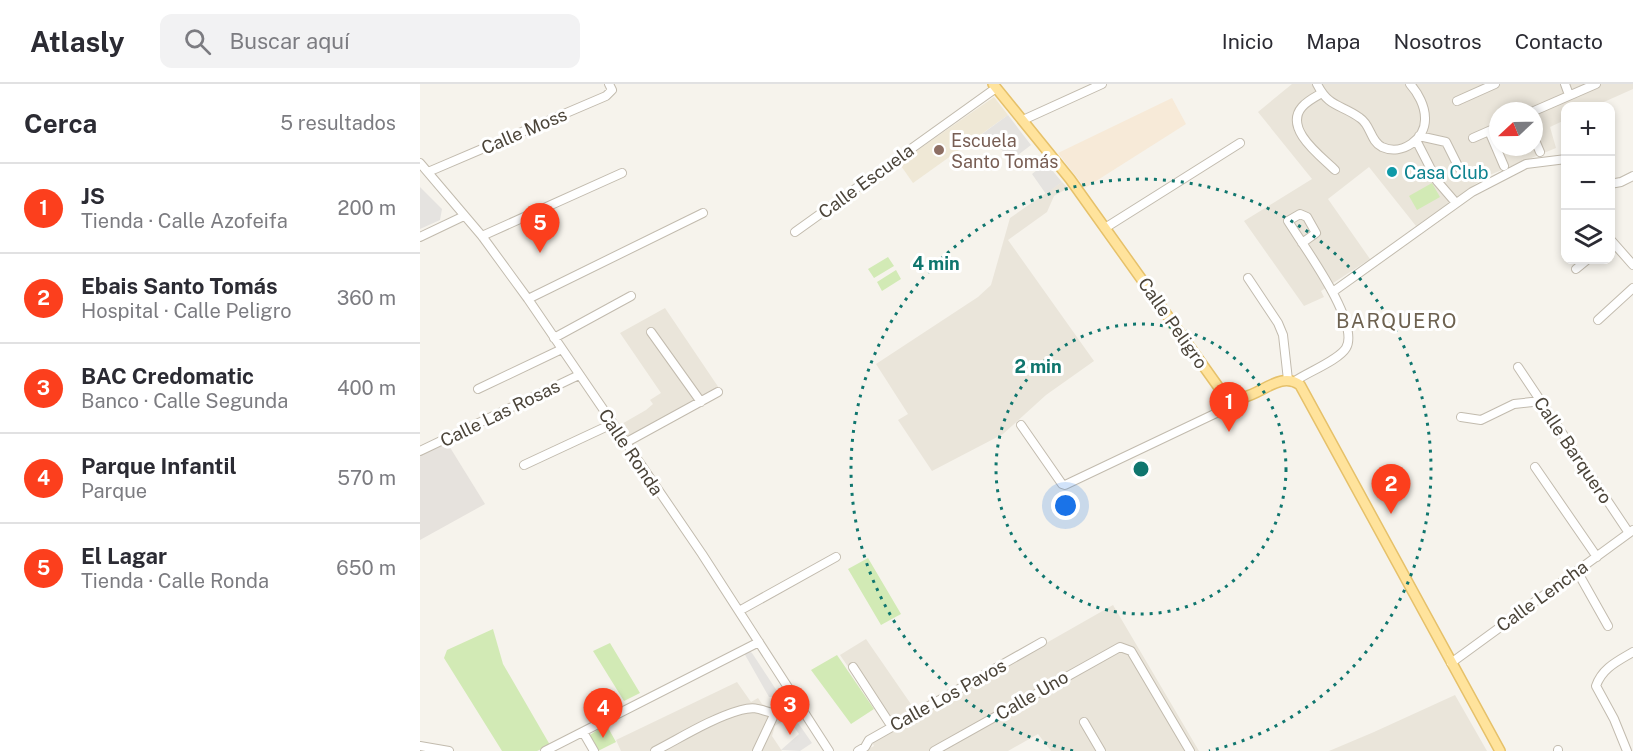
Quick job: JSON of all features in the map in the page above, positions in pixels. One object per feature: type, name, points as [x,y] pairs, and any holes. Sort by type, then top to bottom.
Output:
[{"type":"main road","name":"Calle Peligro","points":[[994,86],[1023,120],[1105,228],[1216,384],[1229,397],[1236,399]]},
{"type":"main road","points":[[1236,399],[1249,397],[1292,380],[1306,393],[1500,751]]},
{"type":"street","name":"Calle Moss","points":[[428,172],[606,96],[612,90],[609,84]]},
{"type":"street","points":[[1023,120],[1102,84]]},
{"type":"street","points":[[1317,84],[1322,93],[1335,106],[1364,120],[1373,139],[1383,147],[1398,149],[1418,138],[1425,123],[1424,108],[1410,84]]},
{"type":"street","points":[[1457,101],[1495,84]]},
{"type":"street","points":[[1565,84],[1569,95]]},
{"type":"street","points":[[1543,107],[1596,84]]},
{"type":"street","name":"Calle Escuela","points":[[795,232],[994,86]]},
{"type":"street","points":[[1322,93],[1301,108],[1297,123],[1303,138],[1335,170]]},
{"type":"street","points":[[1473,138],[1489,131]]},
{"type":"street","points":[[1418,138],[1446,142],[1459,168]]},
{"type":"street","points":[[1418,138],[1434,176],[1456,203]]},
{"type":"street","points":[[1105,228],[1240,143]]},
{"type":"street","points":[[1500,156],[1504,166]]},
{"type":"street","points":[[1334,291],[1472,192],[1526,164],[1561,159]]},
{"type":"street","name":"Calle Ronda","points":[[420,163],[482,236],[528,299],[739,610],[829,751]]},
{"type":"street","points":[[482,236],[622,173]]},
{"type":"street","points":[[1615,184],[1633,176]]},
{"type":"street","points":[[528,299],[703,213]]},
{"type":"street","points":[[420,237],[464,216]]},
{"type":"street","points":[[1248,278],[1278,322],[1283,335],[1292,380],[1346,348],[1348,333],[1334,291],[1302,243]]},
{"type":"street","points":[[1615,243],[1633,265]]},
{"type":"street","points":[[1576,269],[1582,264]]},
{"type":"street","points":[[1598,320],[1633,288]]},
{"type":"street","points":[[554,338],[631,296]]},
{"type":"street","points":[[651,332],[701,402]]},
{"type":"street","points":[[478,389],[562,350]]},
{"type":"street","name":"Calle Barquero","points":[[1518,367],[1631,531]]},
{"type":"street","name":"Calle Las Rosas","points":[[420,451],[579,375]]},
{"type":"street","points":[[625,443],[718,392]]},
{"type":"street","points":[[1021,425],[1062,484],[1065,485],[1227,408],[1236,399]]},
{"type":"street","points":[[1461,417],[1481,420],[1514,404],[1540,401]]},
{"type":"street","points":[[524,465],[612,424]]},
{"type":"street","points":[[1535,467],[1598,557]]},
{"type":"street","name":"Calle Lencha","points":[[1451,663],[1631,531]]},
{"type":"street","points":[[739,610],[836,558]]},
{"type":"street","points":[[1577,571],[1608,626]]},
{"type":"street","points":[[545,751],[759,642]]},
{"type":"street","name":"Calle Los Pavos","points":[[858,751],[869,740],[892,726],[1042,642]]},
{"type":"street","name":"Calle Uno","points":[[934,751],[1115,648],[1126,648],[1131,651],[1190,751]]},
{"type":"street","points":[[1627,751],[1614,719],[1596,686],[1600,676],[1608,667],[1633,652]]},
{"type":"street","points":[[853,667],[892,726]]},
{"type":"street","points":[[656,751],[742,709],[751,708],[774,715],[783,713],[798,703]]},
{"type":"street","points":[[757,751],[774,715]]},
{"type":"street","points":[[1084,722],[1101,751]]},
{"type":"street","points":[[583,732],[594,751]]},
{"type":"street","points":[[421,748],[448,751]]},
{"type":"shaded area","points":[[1292,84],[1633,84],[1633,89],[1604,102],[1561,102],[1561,122],[1550,127],[1556,148],[1543,153],[1543,102],[1489,102],[1489,156],[1536,156],[1487,176],[1416,226],[1369,167],[1328,199],[1370,259],[1321,291],[1324,297],[1304,306],[1244,221],[1312,179],[1258,112]]},
{"type":"shaded area","name":"Escuela Santo Tomás","points":[[994,97],[1008,115],[913,183],[899,163]]},
{"type":"shaded area","points":[[1172,98],[1186,124],[1085,188],[1058,153]]},
{"type":"shaded area","points":[[1008,115],[1031,145],[1010,161],[1002,150],[995,146],[986,146],[978,137]]},
{"type":"shaded area","points":[[1046,163],[1062,182],[1046,194],[1032,174]]},
{"type":"shaded area","points":[[1062,182],[1068,188],[1054,196],[1047,212],[1008,240],[1094,361],[1046,395],[1003,434],[932,471],[898,420],[908,414],[876,364],[978,297],[991,285],[1010,218]]},
{"type":"shaded area","points":[[420,187],[442,209],[440,220],[420,229]]},
{"type":"shaded area","points":[[665,308],[723,394],[631,442],[620,425],[646,410],[653,404],[650,400],[661,393],[620,333]]},
{"type":"shaded area","points":[[446,441],[485,504],[420,540],[420,454]]},
{"type":"shaded area","points":[[1113,605],[1199,751],[1051,751],[1038,734],[1008,751],[864,751],[874,746],[872,742]]},
{"type":"shaded area","points":[[866,639],[915,710],[888,725],[840,655]]},
{"type":"shaded area","points":[[749,651],[783,700],[776,703],[774,697],[769,697],[744,653]]},
{"type":"shaded area","points":[[737,682],[751,702],[758,698],[762,704],[772,709],[783,700],[792,715],[775,726],[772,736],[782,751],[621,751],[616,740]]},
{"type":"shaded area","points":[[1455,695],[1487,751],[1329,751],[1374,732]]},
{"type":"shaded area","points":[[789,720],[796,720],[812,743],[800,751],[781,750],[799,734]]},
{"type":"green space","points":[[1432,183],[1440,197],[1417,210],[1409,196]]},
{"type":"green space","points":[[888,257],[894,266],[874,278],[868,269]]},
{"type":"green space","points":[[896,270],[901,279],[882,291],[877,282]]},
{"type":"green space","points":[[868,558],[901,614],[881,625],[848,569]]},
{"type":"green space","points":[[493,629],[503,664],[550,745],[537,751],[502,751],[444,658],[447,650]]},
{"type":"green space","points":[[610,643],[640,693],[624,701],[593,651]]},
{"type":"green space","points":[[837,655],[874,709],[851,724],[811,670]]},
{"type":"green space","points":[[606,724],[616,742],[598,751],[590,735]]},
{"type":"place","name":"Escuela Santo Tomás","points":[[939,150]]},
{"type":"place","name":"Casa Club","points":[[1392,172]]},
{"type":"place","name":"El Lagar","points":[[540,253]]},
{"type":"place","name":"JS","points":[[1229,432]]},
{"type":"place","name":"Ebais Santo Tomás","points":[[1391,514]]},
{"type":"place","name":"BAC Credomatic","points":[[790,735]]},
{"type":"place","name":"Parque Infantil","points":[[603,738]]},
{"type":"district","name":"BARQUERO","points":[[1397,321]]}]
